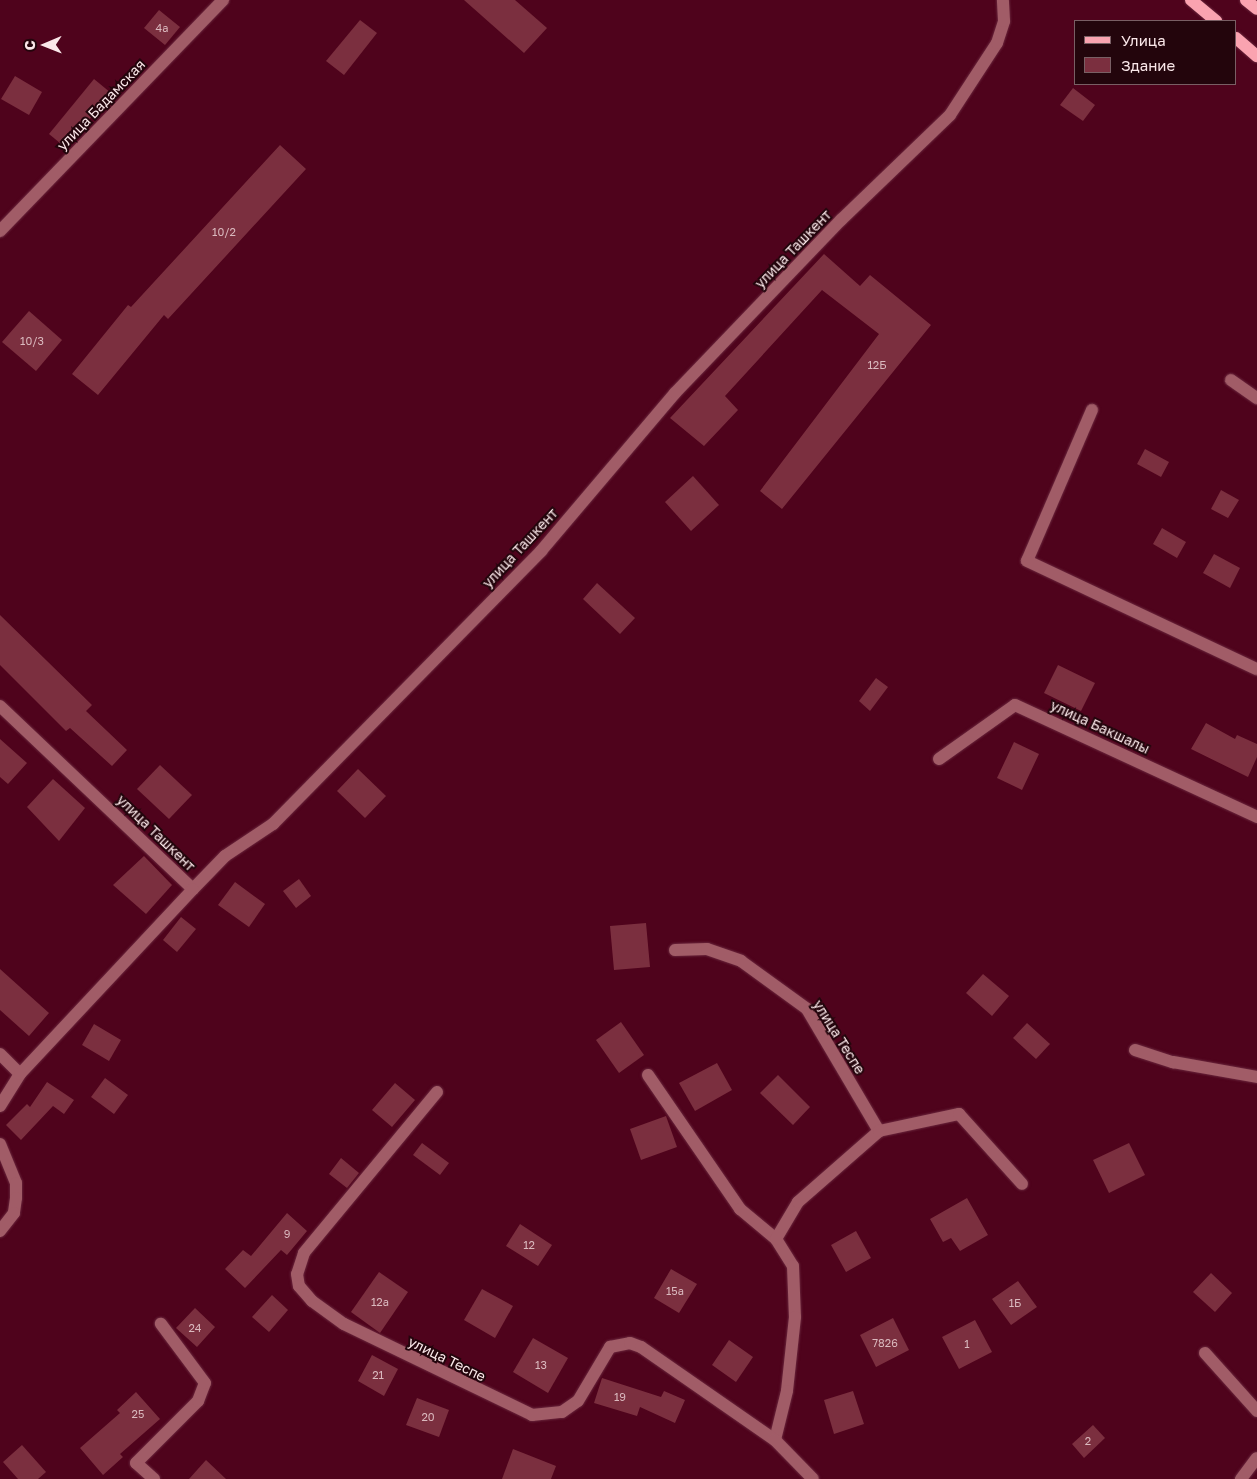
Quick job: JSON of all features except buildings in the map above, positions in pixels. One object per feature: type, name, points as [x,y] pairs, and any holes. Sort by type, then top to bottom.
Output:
[{"type":"main road","points":[[1191,0],[1215,20]]},
{"type":"main road","points":[[1246,0],[1257,9]]},
{"type":"main road","points":[[1237,39],[1257,56]]},
{"type":"street","name":"улица Бадамская","points":[[0,231],[224,0]]},
{"type":"street","name":"улица Ташкент","points":[[0,706],[193,889],[225,856],[273,824],[541,551],[675,393],[841,220],[950,115],[997,43],[1004,21],[1003,0]]},
{"type":"street","points":[[1231,380],[1257,398]]},
{"type":"street","points":[[1092,410],[1027,561],[1257,669]]},
{"type":"street","name":"улица Бакшалы","points":[[938,759],[1015,705],[1257,817]]},
{"type":"street","points":[[0,1106],[20,1074],[193,889]]},
{"type":"street","name":"улица Теспе","points":[[675,950],[707,949],[741,961],[807,1009],[879,1131]]},
{"type":"street","points":[[1135,1050],[1172,1062],[1257,1077]]},
{"type":"street","points":[[0,1054],[20,1074]]},
{"type":"street","points":[[648,1074],[740,1209],[776,1239],[793,1266],[795,1317],[787,1391],[775,1440]]},
{"type":"street","name":"улица Теспе","points":[[437,1092],[304,1253],[298,1280],[312,1301],[353,1329],[532,1415],[562,1412],[578,1401],[610,1347],[630,1343],[641,1347],[775,1440],[813,1479]]},
{"type":"street","points":[[776,1239],[798,1202],[879,1131],[959,1114],[1022,1184]]},
{"type":"street","points":[[0,1144],[16,1183],[16,1198],[14,1213],[0,1231]]},
{"type":"street","points":[[154,1479],[136,1463],[198,1401],[205,1383],[160,1324]]},
{"type":"street","points":[[1205,1353],[1257,1411]]},
{"type":"street","points":[[1241,1479],[1257,1458]]}]
